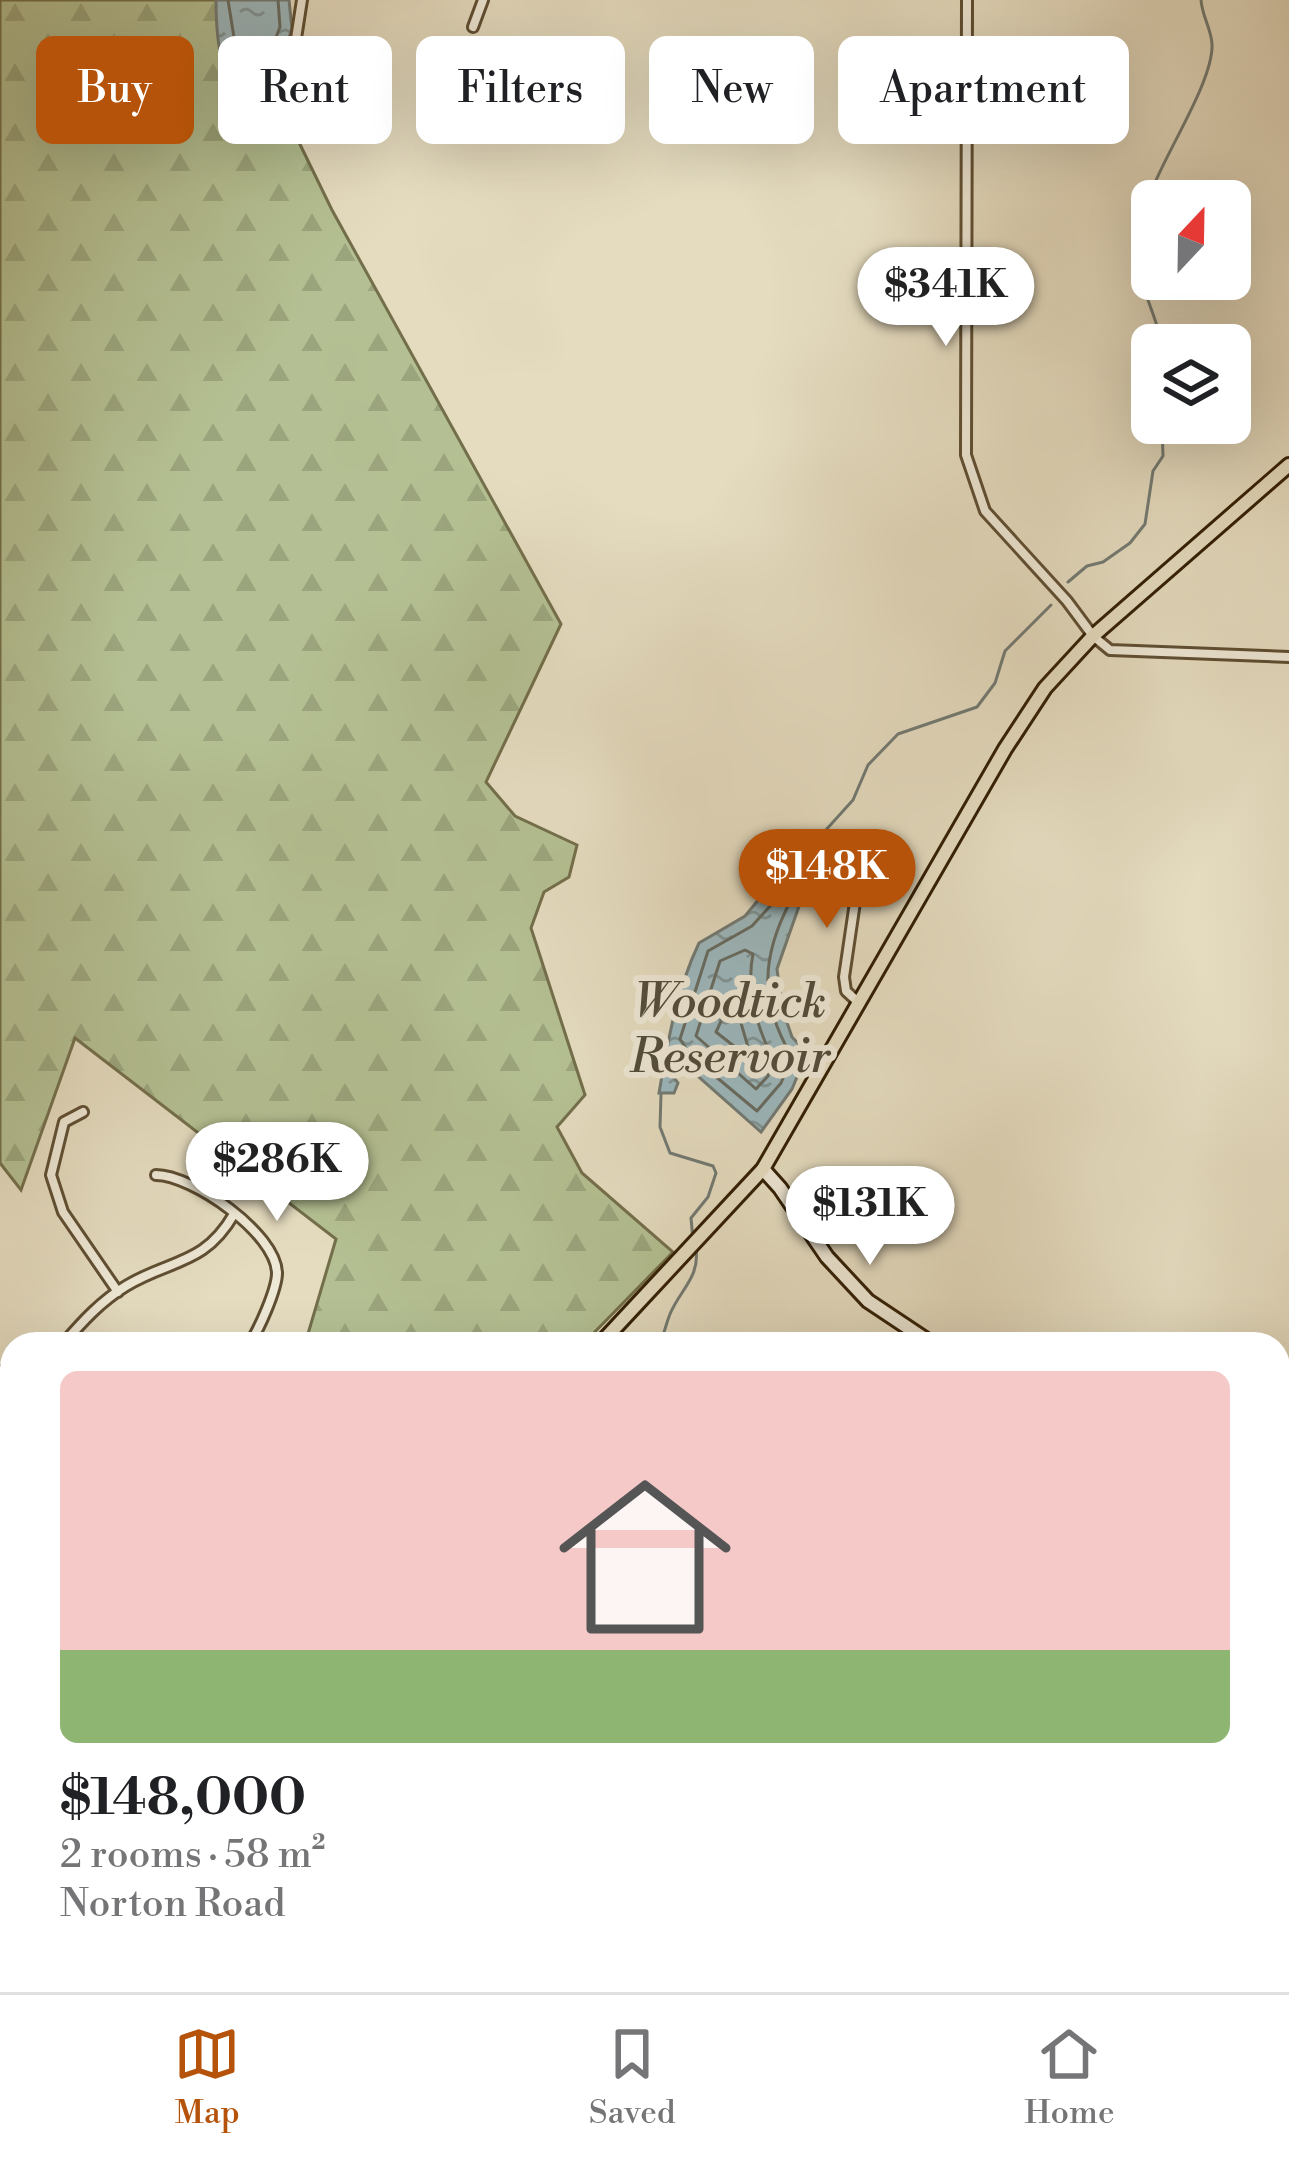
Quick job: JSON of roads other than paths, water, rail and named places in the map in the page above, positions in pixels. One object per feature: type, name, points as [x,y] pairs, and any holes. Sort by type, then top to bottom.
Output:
[{"type":"main road","points":[[611,1332],[763,1169],[1005,749],[1045,688],[1093,636],[1289,464]]},
{"type":"street","points":[[296,36],[302,0]]},
{"type":"street","points":[[473,27],[483,0]]},
{"type":"street","points":[[967,0],[966,455],[985,511],[1110,650],[1289,657]]},
{"type":"street","points":[[859,1003],[845,991],[844,977],[858,882],[871,846]]},
{"type":"street","points":[[83,1112],[64,1122],[51,1174],[63,1212],[118,1292]]},
{"type":"street","points":[[763,1169],[826,1257],[868,1301],[914,1332]]},
{"type":"street","points":[[156,1175],[173,1175],[234,1213],[268,1245],[277,1274],[257,1332]]},
{"type":"street","points":[[74,1332],[97,1306],[118,1292],[194,1258],[222,1234],[234,1213]]},
{"type":"water","points":[[216,0],[289,0],[290,36],[218,36]]},
{"type":"water","name":"Woodtick Reservoir","points":[[814,840],[818,852],[777,969],[792,1037],[807,1053],[792,1089],[761,1132],[675,1056],[670,1062],[678,1083],[674,1093],[659,1093],[665,1056],[678,999],[699,943],[745,916],[805,844]]},
{"type":"waterway","points":[[1156,324],[1138,255],[1148,200],[1210,60],[1212,44],[1201,0]]},
{"type":"waterway","points":[[1068,582],[1130,543],[1145,524],[1163,444]]},
{"type":"waterway","points":[[815,842],[853,800],[868,765],[898,734],[977,707],[995,683],[1005,651],[1051,605]]},
{"type":"waterway","points":[[661,1094],[660,1127],[670,1153],[713,1166],[716,1173],[708,1197],[691,1218],[693,1240]]},
{"type":"waterway","points":[[664,1332],[692,1276],[696,1249]]}]
